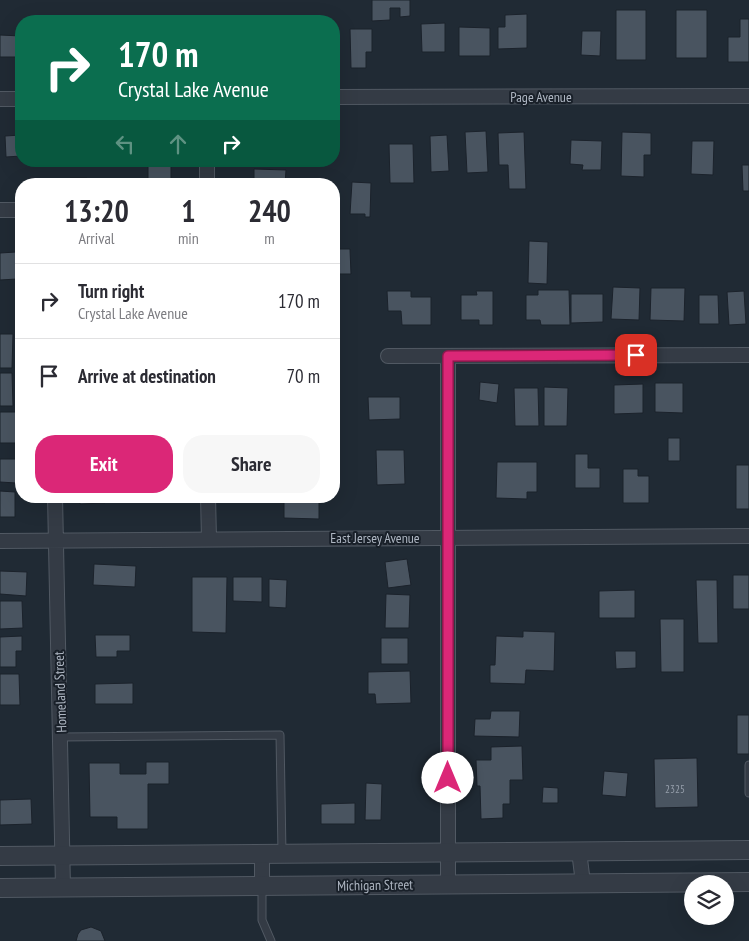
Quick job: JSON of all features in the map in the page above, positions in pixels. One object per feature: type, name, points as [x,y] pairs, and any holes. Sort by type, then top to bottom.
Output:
[{"type":"street","name":"Page Avenue","points":[[340,98],[749,96]]},
{"type":"street","points":[[0,99],[15,99]]},
{"type":"street","points":[[0,210],[15,210]]},
{"type":"street","points":[[388,356],[749,355]]},
{"type":"street","points":[[448,356],[448,884]]},
{"type":"street","name":"Homeland Street","points":[[55,503],[63,888]]},
{"type":"street","points":[[208,503],[209,539]]},
{"type":"street","name":"East Jersey Avenue","points":[[0,541],[749,536]]},
{"type":"street","points":[[0,856],[749,850]]},
{"type":"street","points":[[579,851],[583,883]]},
{"type":"street","points":[[262,854],[262,886]]},
{"type":"street","name":"Michigan Street","points":[[0,888],[749,882]]},
{"type":"lane","points":[[61,737],[280,735],[282,854]]},
{"type":"lane","points":[[749,764],[749,793]]},
{"type":"lane","points":[[262,886],[262,920],[271,941]]},
{"type":"building","points":[[372,0],[410,0],[410,16],[400,17],[400,8],[390,8],[390,20],[372,21]]},
{"type":"building","points":[[616,10],[646,10],[646,60],[616,60]]},
{"type":"building","points":[[676,10],[707,10],[707,58],[676,58]]},
{"type":"building","points":[[527,14],[527,48],[498,49],[498,27],[505,27],[505,15]]},
{"type":"building","points":[[740,19],[749,19],[749,62],[728,62],[728,37],[740,37]]},
{"type":"building","points":[[445,23],[445,52],[422,52],[421,24]]},
{"type":"building","points":[[459,27],[490,28],[490,56],[459,56]]},
{"type":"building","points":[[350,29],[372,29],[372,52],[366,52],[366,68],[351,68]]},
{"type":"building","points":[[582,31],[601,31],[600,56],[581,55]]},
{"type":"building","points":[[0,35],[15,36],[15,57],[0,57]]},
{"type":"building","points":[[486,131],[488,172],[467,173],[465,132]]},
{"type":"building","points":[[524,132],[526,189],[509,189],[508,165],[499,165],[498,133]]},
{"type":"building","points":[[622,132],[651,133],[651,155],[644,155],[644,177],[621,176]]},
{"type":"building","points":[[15,135],[15,156],[6,157],[5,136]]},
{"type":"building","points":[[447,135],[449,171],[431,172],[430,136]]},
{"type":"building","points":[[571,140],[602,141],[601,170],[582,170],[583,165],[570,164]]},
{"type":"building","points":[[692,141],[714,141],[713,175],[691,174]]},
{"type":"building","points":[[389,144],[413,144],[414,183],[390,183]]},
{"type":"building","points":[[742,165],[749,165],[749,191],[743,191]]},
{"type":"building","points":[[148,167],[171,167],[171,178],[148,178]]},
{"type":"building","points":[[254,169],[286,170],[285,178],[254,178]]},
{"type":"building","points":[[352,182],[371,183],[370,217],[365,217],[365,214],[350,214]]},
{"type":"building","points":[[529,241],[548,242],[547,284],[528,283]]},
{"type":"building","points":[[340,249],[350,249],[351,274],[340,274]]},
{"type":"building","points":[[15,252],[15,279],[0,280],[0,253]]},
{"type":"building","points":[[613,287],[640,288],[639,320],[611,319]]},
{"type":"building","points":[[651,288],[685,288],[684,321],[650,320]]},
{"type":"building","points":[[538,290],[569,290],[570,325],[541,325],[540,320],[526,320],[526,295],[538,295]]},
{"type":"building","points":[[387,291],[411,291],[411,297],[431,297],[431,325],[402,325],[401,311],[388,311]]},
{"type":"building","points":[[476,291],[493,291],[493,325],[479,325],[479,320],[461,320],[461,295],[477,295]]},
{"type":"building","points":[[744,291],[746,324],[729,325],[727,292]]},
{"type":"building","points":[[571,294],[603,294],[603,322],[571,323]]},
{"type":"building","points":[[699,295],[718,295],[719,324],[699,324]]},
{"type":"building","points":[[0,334],[13,334],[12,368],[0,368]]},
{"type":"building","points":[[0,373],[12,373],[13,406],[0,406]]},
{"type":"building","points":[[480,382],[499,384],[497,403],[479,400]]},
{"type":"building","points":[[655,383],[683,383],[683,413],[655,412]]},
{"type":"building","points":[[643,384],[643,413],[614,414],[614,385]]},
{"type":"building","points":[[544,387],[568,388],[567,426],[544,426]]},
{"type":"building","points":[[514,388],[538,388],[539,426],[515,426]]},
{"type":"building","points":[[368,397],[400,397],[400,419],[369,420]]},
{"type":"building","points":[[0,412],[15,412],[15,443],[0,443]]},
{"type":"building","points":[[668,438],[680,438],[680,461],[668,461]]},
{"type":"building","points":[[376,450],[404,450],[405,484],[377,485]]},
{"type":"building","points":[[575,454],[588,454],[588,468],[600,468],[600,488],[575,488]]},
{"type":"building","points":[[0,459],[15,459],[15,483],[0,482]]},
{"type":"building","points":[[497,462],[537,462],[537,492],[527,492],[527,499],[496,498]]},
{"type":"building","points":[[736,465],[749,465],[749,509],[736,509]]},
{"type":"building","points":[[623,469],[638,469],[638,476],[649,476],[649,503],[623,503]]},
{"type":"building","points":[[0,491],[15,492],[15,517],[0,517]]},
{"type":"building","points":[[284,503],[319,503],[319,519],[284,518]]},
{"type":"building","points":[[407,559],[411,585],[388,588],[385,562]]},
{"type":"building","points":[[94,564],[136,566],[135,587],[93,585]]},
{"type":"building","points":[[0,571],[27,572],[26,596],[0,594]]},
{"type":"building","points":[[733,575],[749,575],[749,609],[733,609]]},
{"type":"building","points":[[192,577],[227,577],[226,633],[192,632]]},
{"type":"building","points":[[233,577],[262,577],[262,602],[233,601]]},
{"type":"building","points":[[269,579],[287,580],[286,608],[269,607]]},
{"type":"building","points":[[696,580],[717,580],[718,643],[698,643]]},
{"type":"building","points":[[635,590],[635,618],[599,618],[599,591]]},
{"type":"building","points":[[386,594],[410,595],[409,628],[385,628]]},
{"type":"building","points":[[0,601],[22,601],[23,628],[0,629]]},
{"type":"building","points":[[660,619],[684,619],[684,672],[661,672]]},
{"type":"building","points":[[523,631],[555,632],[554,671],[526,670],[525,684],[490,683],[490,665],[495,665],[496,636],[523,637]]},
{"type":"building","points":[[95,635],[130,635],[130,651],[117,651],[117,657],[96,657]]},
{"type":"building","points":[[22,636],[22,651],[16,651],[16,667],[0,667],[0,637]]},
{"type":"building","points":[[381,638],[408,638],[408,664],[381,664]]},
{"type":"building","points":[[615,651],[636,651],[636,668],[616,669]]},
{"type":"building","points":[[410,671],[411,703],[376,704],[375,694],[368,694],[368,672]]},
{"type":"building","points":[[0,674],[19,674],[20,705],[0,705]]},
{"type":"building","points":[[133,683],[133,704],[95,704],[95,684]]},
{"type":"building","points":[[491,711],[520,711],[519,737],[474,736],[475,719],[490,719]]},
{"type":"building","points":[[737,715],[749,715],[749,754],[737,754]]},
{"type":"building","points":[[522,746],[523,780],[510,780],[510,804],[503,804],[503,818],[481,819],[480,786],[477,786],[476,760],[491,760],[491,747]]},
{"type":"building","points":[[697,758],[698,807],[655,808],[654,759]]},
{"type":"building","points":[[146,762],[169,762],[169,784],[148,784],[148,829],[117,829],[117,817],[90,817],[89,763],[120,763],[120,774],[146,774]]},
{"type":"building","points":[[604,771],[628,773],[626,797],[602,795]]},
{"type":"building","points":[[366,783],[382,784],[381,820],[365,820]]},
{"type":"building","points":[[543,787],[558,788],[558,803],[542,803]]},
{"type":"building","points":[[31,799],[32,824],[0,825],[0,800]]},
{"type":"building","points":[[355,803],[355,824],[321,824],[321,804]]},
{"type":"building","points":[[91,927],[101,931],[105,941],[76,941],[81,930]]},
{"type":"route","points":[[448,778],[448,356],[636,355]]}]
